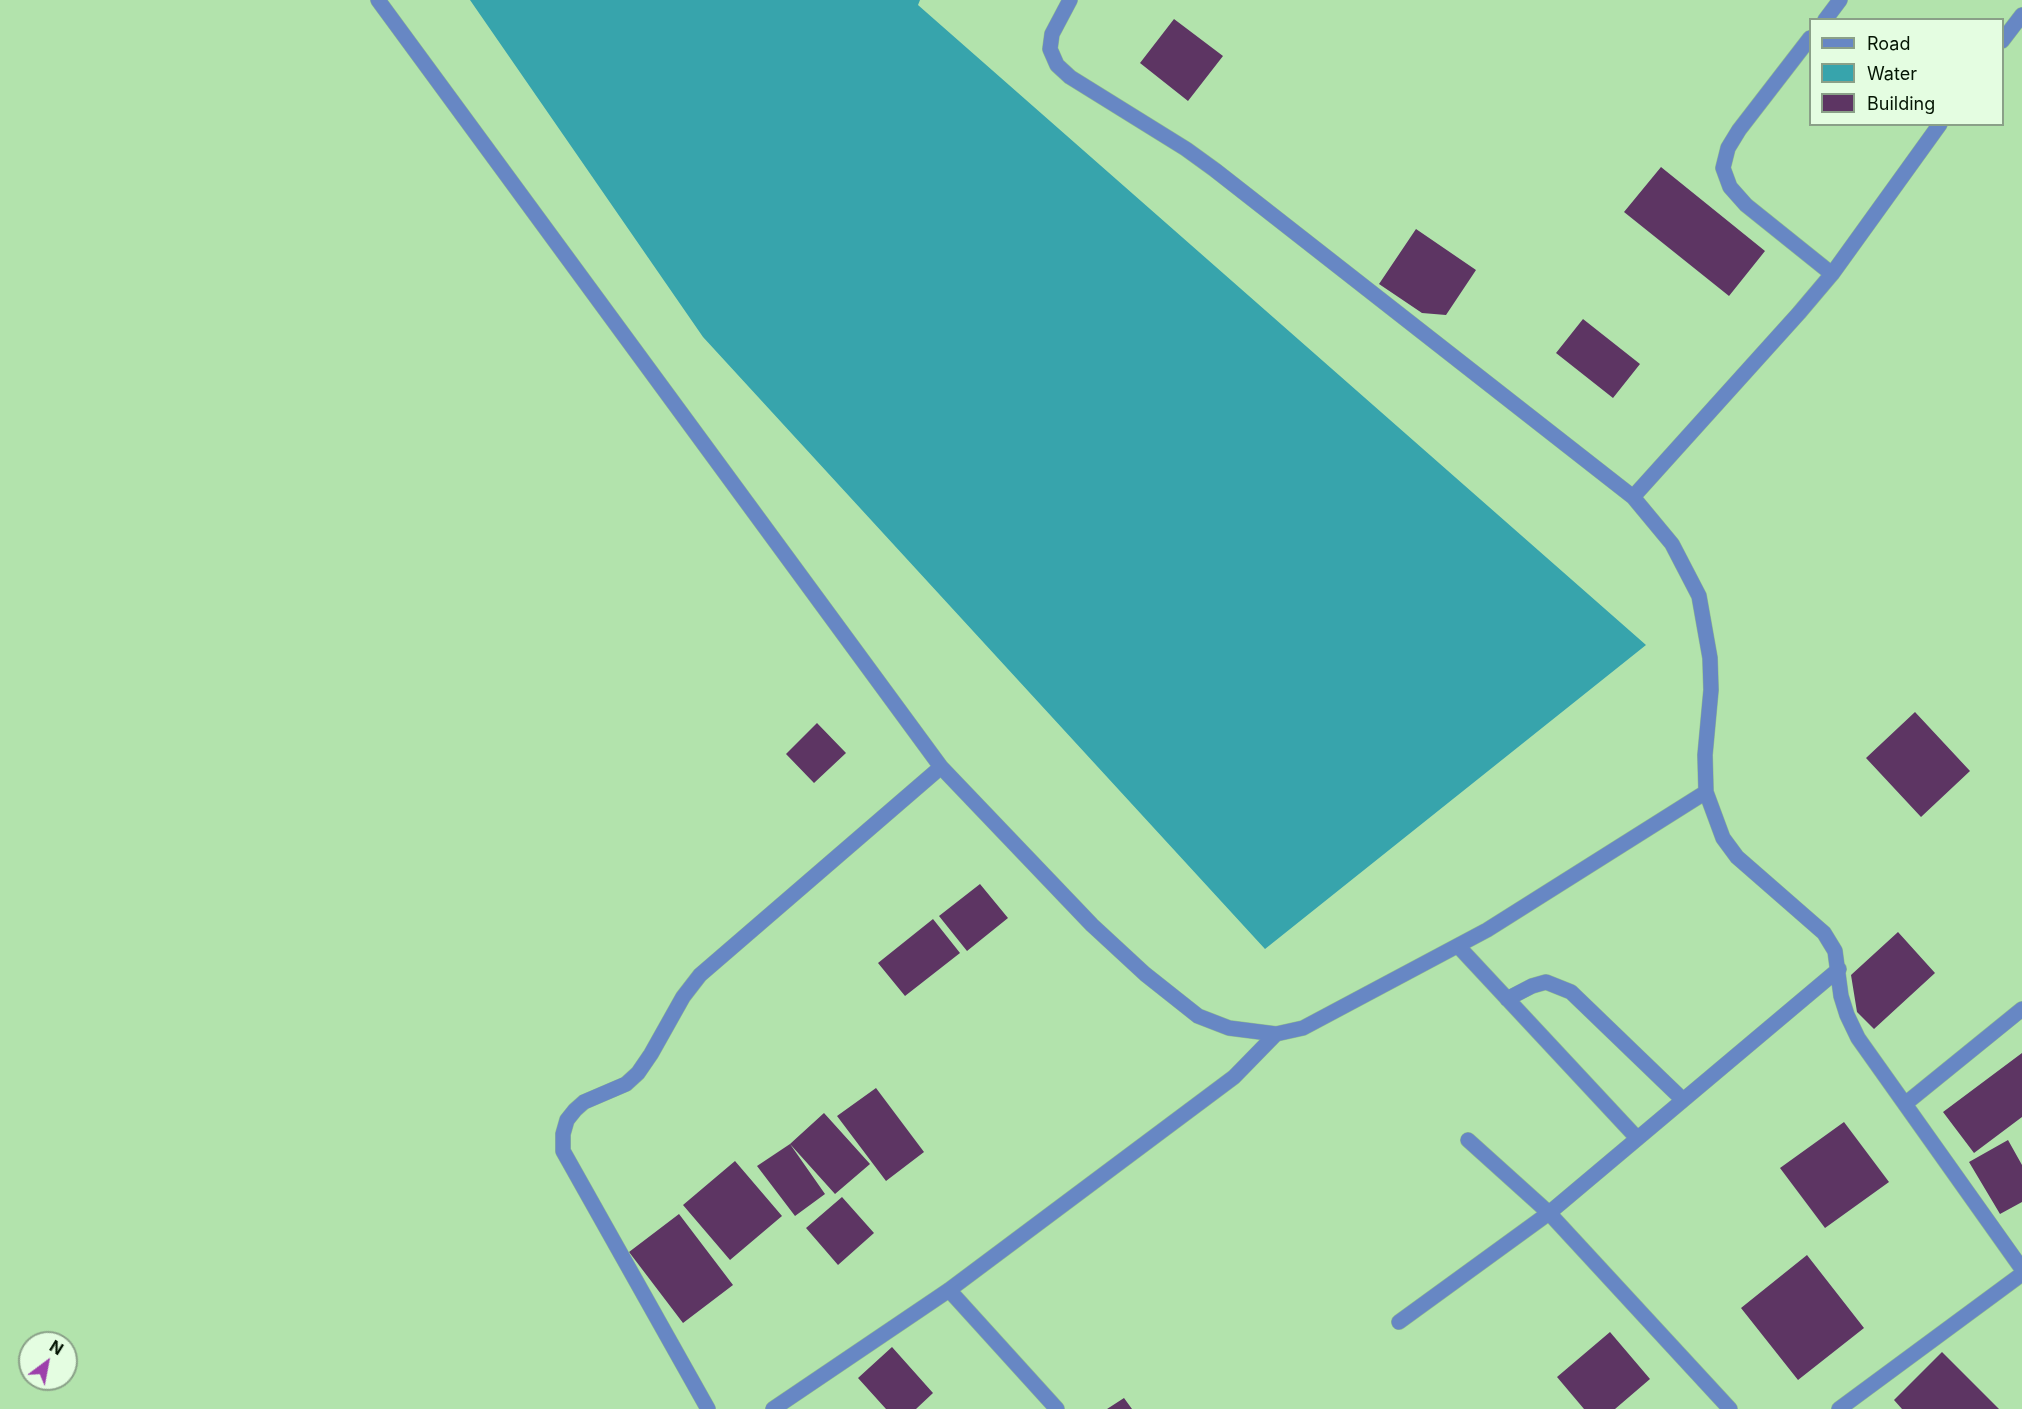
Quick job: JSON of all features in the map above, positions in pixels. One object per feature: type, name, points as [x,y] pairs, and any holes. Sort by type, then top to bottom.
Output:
[{"type":"street","points":[[378,0],[941,766],[1092,925],[1145,974],[1198,1016],[1229,1028],[1276,1034],[1303,1029],[1458,946],[1542,897],[1706,792]]},
{"type":"street","points":[[1070,0],[1052,34],[1050,50],[1057,65],[1070,77],[1186,148],[1633,497],[1672,544],[1699,596],[1710,658],[1711,690],[1705,755],[1706,792],[1723,838],[1737,857],[1824,933],[1836,951],[1841,996],[1858,1038],[2022,1269]]},
{"type":"street","points":[[1826,18],[1840,0]]},
{"type":"street","points":[[2004,38],[2022,15]]},
{"type":"street","points":[[1809,39],[1739,130],[1728,148],[1723,168],[1730,187],[1746,204],[1832,274]]},
{"type":"street","points":[[1633,497],[1832,274],[1939,126]]},
{"type":"street","points":[[708,1409],[563,1151],[563,1134],[567,1120],[584,1102],[626,1084],[638,1073],[683,997],[700,975],[941,766]]},
{"type":"street","points":[[1458,946],[1637,1138]]},
{"type":"street","points":[[1400,1322],[1549,1213],[1839,969]]},
{"type":"street","points":[[1507,999],[1532,986],[1546,982],[1571,992],[1682,1099]]},
{"type":"street","points":[[1905,1104],[2022,1009]]},
{"type":"street","points":[[773,1409],[949,1290],[1234,1077],[1276,1034]]},
{"type":"street","points":[[1468,1140],[1549,1213],[1730,1409]]},
{"type":"street","points":[[1839,1409],[2022,1275]]},
{"type":"street","points":[[949,1290],[1057,1409]]},
{"type":"water","points":[[470,0],[920,0],[918,5],[1646,645],[1265,949],[703,337]]},
{"type":"building","points":[[1174,19],[1223,56],[1188,101],[1140,63]]},
{"type":"building","points":[[1661,167],[1765,251],[1729,296],[1624,212]]},
{"type":"building","points":[[1416,229],[1476,270],[1446,315],[1422,313],[1379,284]]},
{"type":"building","points":[[1583,319],[1640,364],[1613,398],[1556,353]]},
{"type":"building","points":[[1915,712],[1970,771],[1921,817],[1866,758]]},
{"type":"building","points":[[817,723],[846,753],[814,783],[786,754]]},
{"type":"building","points":[[980,884],[1008,918],[967,951],[939,916]]},
{"type":"building","points":[[933,919],[960,953],[905,996],[878,963]]},
{"type":"building","points":[[1898,932],[1935,973],[1874,1029],[1857,1012],[1851,975]]},
{"type":"building","points":[[2022,1053],[2022,1117],[1974,1153],[1943,1112]]},
{"type":"building","points":[[876,1088],[924,1152],[886,1181],[837,1116]]},
{"type":"building","points":[[824,1113],[870,1164],[835,1194],[790,1144]]},
{"type":"building","points":[[1844,1122],[1889,1182],[1825,1228],[1780,1168]]},
{"type":"building","points":[[2008,1140],[2022,1165],[2022,1202],[2000,1214],[1969,1162]]},
{"type":"building","points":[[790,1144],[825,1194],[795,1216],[757,1166]]},
{"type":"building","points":[[735,1161],[782,1216],[730,1260],[683,1205]]},
{"type":"building","points":[[842,1197],[874,1233],[838,1265],[806,1228]]},
{"type":"building","points":[[679,1214],[733,1285],[683,1323],[629,1252]]},
{"type":"building","points":[[1807,1255],[1864,1328],[1798,1380],[1741,1308]]},
{"type":"building","points":[[1610,1332],[1650,1379],[1615,1409],[1584,1409],[1557,1377]]},
{"type":"building","points":[[892,1347],[933,1393],[916,1409],[886,1409],[858,1378]]},
{"type":"building","points":[[1942,1352],[1999,1409],[1902,1409],[1894,1400]]},
{"type":"building","points":[[1124,1398],[1132,1409],[1107,1409]]}]
